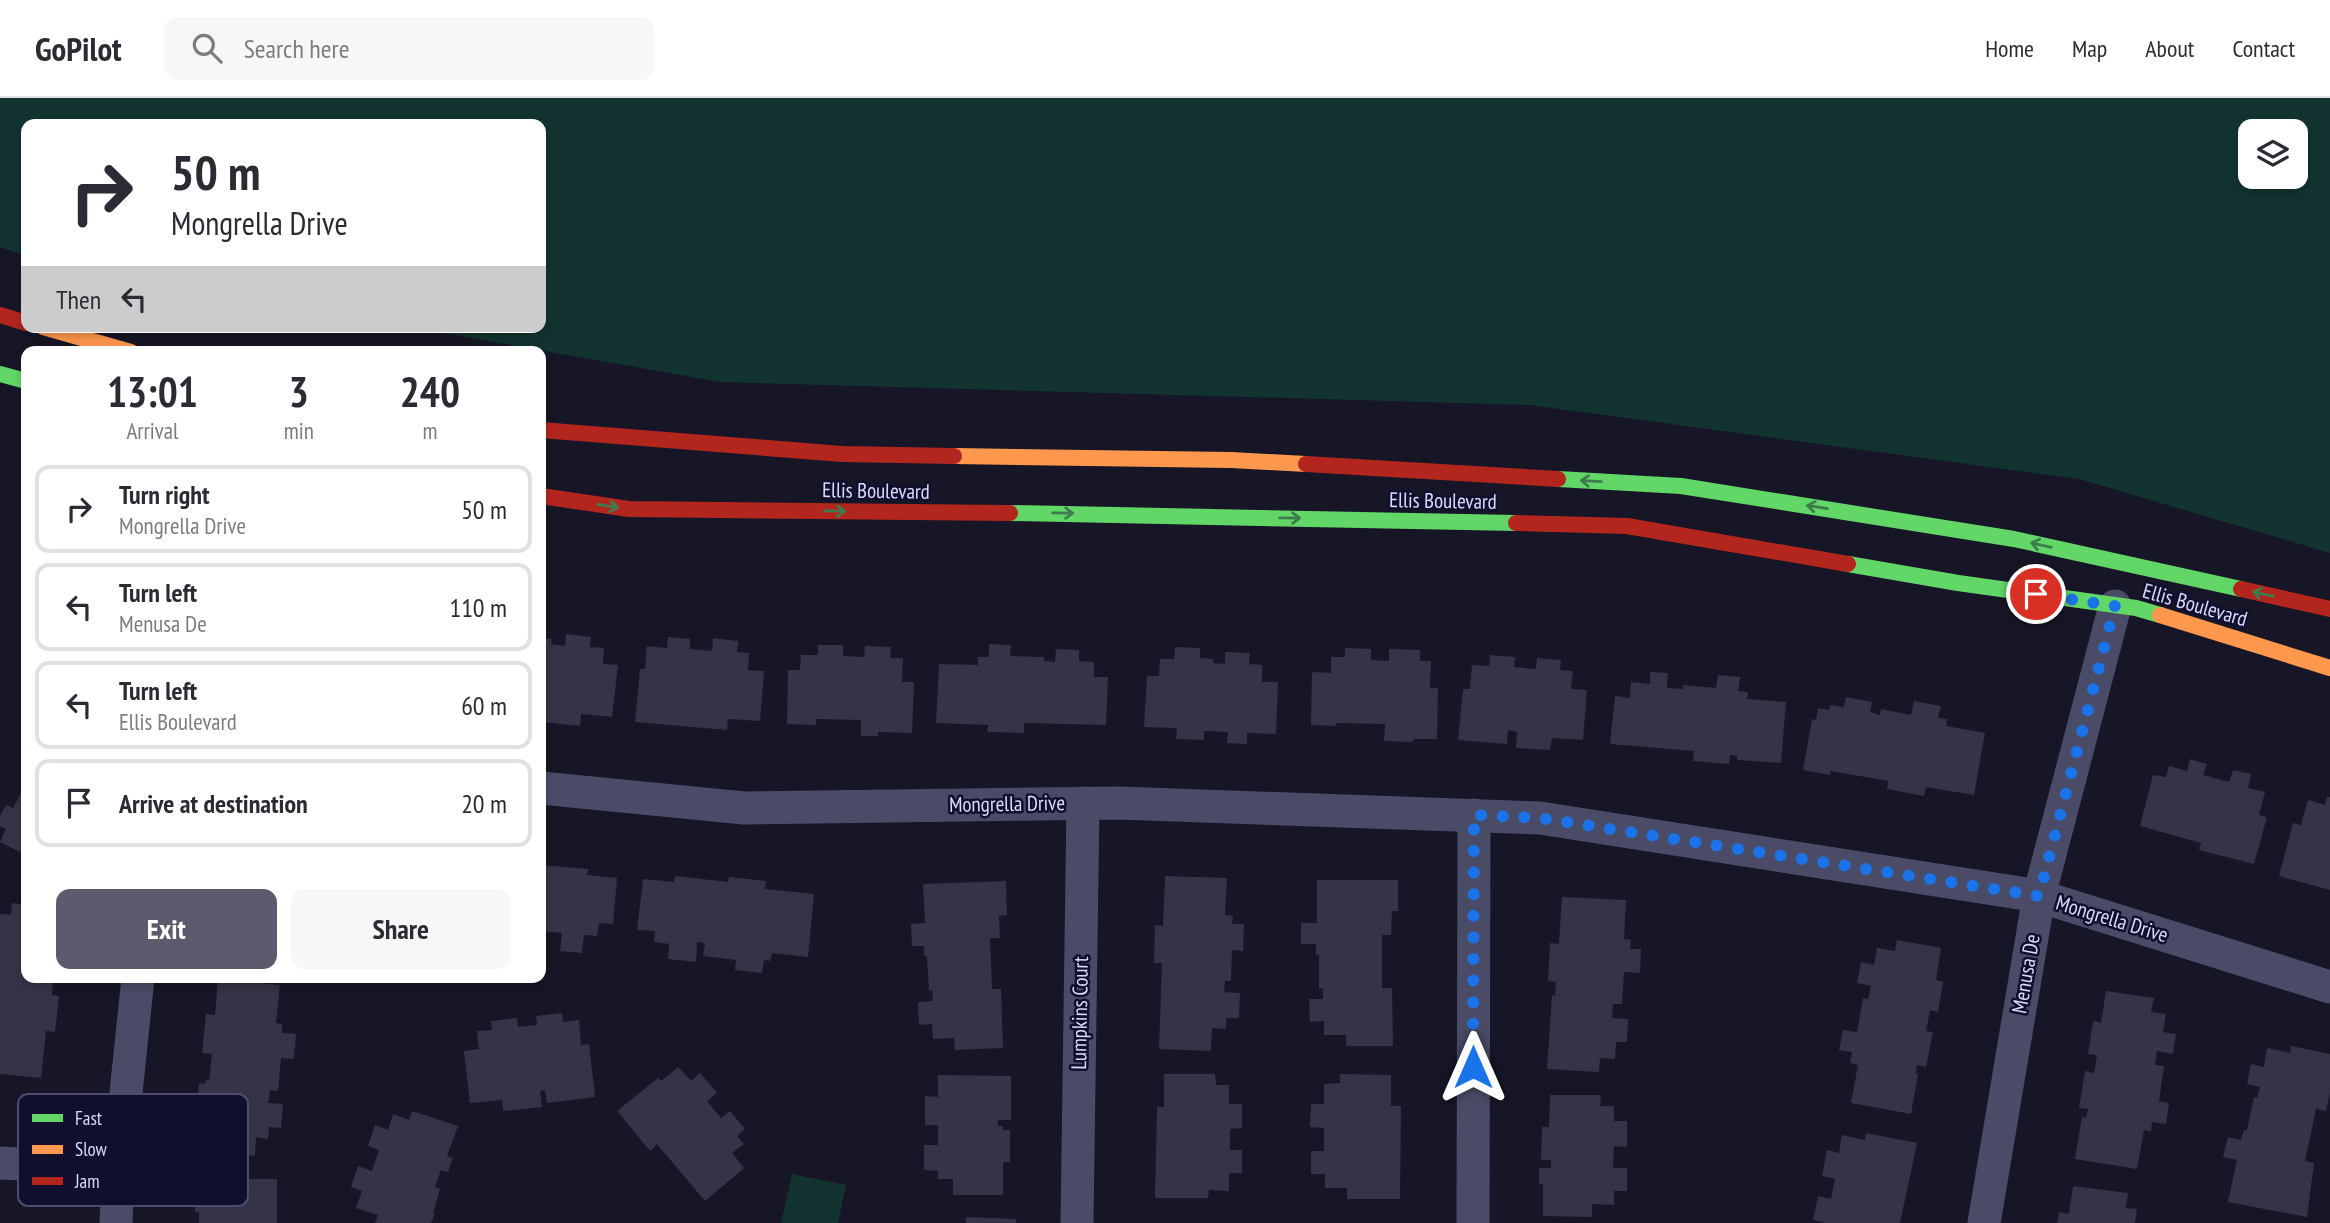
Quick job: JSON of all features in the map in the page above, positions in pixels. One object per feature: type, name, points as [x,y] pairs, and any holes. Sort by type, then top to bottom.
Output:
[{"type":"street","points":[[0,315],[21,321]]},
{"type":"street","points":[[64,333],[110,346]]},
{"type":"street","points":[[0,374],[21,380]]},
{"type":"street","name":"Ellis Boulevard","points":[[546,430],[842,454],[1231,460],[1681,486],[2014,538],[2330,609]]},
{"type":"street","name":"Ellis Boulevard","points":[[546,497],[629,509],[1122,514],[1627,526],[1958,583],[2136,608],[2330,668]]},
{"type":"street","name":"Menusa De","points":[[1984,1223],[2039,896],[2115,606]]},
{"type":"street","name":"Mongrella Drive","points":[[546,788],[744,808],[1083,803],[1540,818],[2039,896],[2330,987]]},
{"type":"street","name":"Lumpkins Court","points":[[1077,1223],[1083,803]]},
{"type":"street","points":[[1473,1223],[1474,815]]},
{"type":"street","points":[[126,1094],[137,983]]},
{"type":"street","points":[[0,1163],[18,1164]]},
{"type":"green space","points":[[0,98],[2330,98],[2330,553],[2079,479],[1530,405],[720,382],[546,351],[546,346],[517,346],[444,333],[546,333],[546,119],[21,119],[21,254],[0,247]]},
{"type":"green space","points":[[792,1174],[846,1185],[838,1223],[781,1223]]},
{"type":"building","points":[[566,634],[591,637],[590,647],[604,648],[603,664],[618,665],[612,717],[581,714],[580,726],[546,722],[546,638],[552,639],[551,644],[565,646]]},
{"type":"building","points":[[668,637],[690,639],[690,649],[712,651],[713,638],[738,641],[737,652],[749,653],[748,670],[764,671],[760,721],[728,719],[727,730],[635,722],[640,669],[645,669],[647,646],[667,648]]},
{"type":"building","points":[[989,644],[1011,645],[1010,656],[1044,657],[1044,661],[1055,662],[1056,649],[1079,650],[1079,661],[1094,662],[1094,677],[1108,677],[1106,725],[1024,723],[1024,733],[987,732],[988,725],[936,723],[939,664],[978,665],[978,657],[989,657]]},
{"type":"building","points":[[818,645],[843,645],[843,656],[864,657],[865,646],[891,647],[890,658],[903,658],[902,682],[914,682],[912,733],[878,732],[878,736],[861,736],[861,720],[816,719],[816,725],[787,724],[788,670],[800,670],[801,655],[818,655]]},
{"type":"building","points":[[1175,647],[1200,648],[1200,658],[1225,664],[1225,652],[1250,653],[1249,664],[1262,665],[1262,682],[1278,682],[1276,734],[1247,733],[1247,744],[1227,743],[1228,732],[1204,731],[1204,740],[1176,739],[1177,728],[1144,727],[1147,676],[1159,676],[1160,659],[1174,659]]},
{"type":"building","points":[[1345,648],[1371,649],[1371,660],[1389,661],[1389,649],[1420,650],[1420,661],[1431,661],[1430,688],[1438,688],[1437,739],[1384,741],[1385,724],[1311,725],[1312,672],[1331,673],[1331,657],[1345,657]]},
{"type":"building","points":[[1490,655],[1515,657],[1514,667],[1536,669],[1537,658],[1561,660],[1560,670],[1573,671],[1571,689],[1587,690],[1583,740],[1552,738],[1550,750],[1516,748],[1517,732],[1508,730],[1507,744],[1458,740],[1463,689],[1470,689],[1472,665],[1489,666]]},
{"type":"building","points":[[1650,672],[1668,673],[1667,688],[1683,689],[1683,685],[1716,688],[1718,675],[1740,677],[1738,691],[1748,692],[1747,699],[1786,702],[1781,763],[1737,760],[1737,756],[1730,755],[1729,764],[1693,761],[1694,751],[1610,744],[1615,696],[1630,698],[1631,682],[1650,684]]},
{"type":"building","points":[[1846,697],[1872,702],[1870,712],[1880,715],[1881,709],[1911,715],[1914,701],[1941,706],[1938,718],[1947,719],[1946,726],[1985,733],[1974,795],[1926,787],[1924,796],[1887,789],[1888,781],[1831,771],[1830,775],[1803,770],[1812,719],[1816,720],[1818,708],[1829,710],[1830,705],[1844,707]]},
{"type":"building","points":[[2190,759],[2207,764],[2203,775],[2229,782],[2233,770],[2251,774],[2248,788],[2265,792],[2259,815],[2267,817],[2254,864],[2199,850],[2201,843],[2140,826],[2153,775],[2166,777],[2169,766],[2187,771]]},
{"type":"building","points":[[21,793],[21,852],[0,842],[6,829],[0,826],[0,816],[6,805],[13,808]]},
{"type":"building","points":[[2327,797],[2330,797],[2330,890],[2279,876],[2293,823],[2301,825],[2308,800],[2325,805]]},
{"type":"building","points":[[546,865],[588,869],[587,875],[617,878],[613,924],[599,923],[597,936],[584,935],[582,953],[560,951],[562,933],[546,931]]},
{"type":"building","points":[[675,876],[728,882],[729,877],[766,881],[765,889],[814,894],[808,957],[772,953],[770,961],[764,960],[762,973],[735,970],[736,960],[703,956],[705,943],[697,942],[696,962],[668,959],[669,944],[654,942],[655,931],[637,930],[643,879],[674,882]]},
{"type":"building","points":[[1165,876],[1227,878],[1225,915],[1233,916],[1232,924],[1244,924],[1243,951],[1232,950],[1231,981],[1225,981],[1224,992],[1240,993],[1239,1018],[1226,1018],[1226,1029],[1212,1028],[1211,1051],[1159,1049],[1162,963],[1154,963],[1155,925],[1163,926]]},
{"type":"building","points":[[1317,880],[1398,880],[1398,911],[1392,911],[1391,935],[1382,935],[1382,988],[1392,988],[1393,1046],[1346,1046],[1346,1035],[1324,1035],[1324,1021],[1310,1022],[1309,999],[1323,999],[1323,988],[1319,989],[1319,955],[1316,955],[1316,944],[1301,944],[1301,923],[1317,923]]},
{"type":"building","points":[[1006,881],[1007,915],[999,916],[1000,938],[990,938],[992,989],[1001,989],[1003,1048],[955,1050],[954,1038],[933,1039],[932,1024],[919,1025],[918,1002],[933,1001],[932,990],[929,991],[924,946],[912,946],[911,924],[925,923],[923,884]]},
{"type":"building","points":[[1562,897],[1626,900],[1624,939],[1631,940],[1630,949],[1641,949],[1640,973],[1624,972],[1622,1004],[1613,1004],[1612,1018],[1628,1019],[1627,1042],[1616,1042],[1615,1059],[1600,1058],[1599,1072],[1547,1069],[1552,995],[1555,996],[1556,982],[1548,981],[1550,943],[1559,944]]},
{"type":"building","points":[[12,903],[21,904],[21,983],[53,983],[52,995],[59,996],[55,1032],[46,1031],[41,1078],[0,1074],[0,914],[11,915]]},
{"type":"building","points":[[1897,940],[1941,948],[1936,980],[1943,982],[1938,1012],[1930,1010],[1926,1031],[1933,1032],[1926,1067],[1917,1065],[1911,1114],[1851,1103],[1858,1065],[1850,1063],[1852,1052],[1839,1050],[1843,1030],[1857,1032],[1863,998],[1868,999],[1871,986],[1857,983],[1861,962],[1874,965],[1877,948],[1895,951]]},
{"type":"building","points":[[218,983],[280,985],[276,1023],[282,1024],[282,1033],[296,1034],[294,1059],[281,1058],[278,1091],[270,1090],[268,1103],[283,1104],[281,1128],[269,1127],[268,1139],[256,1137],[255,1156],[248,1155],[248,1094],[198,1094],[199,1083],[205,1084],[206,1080],[209,1080],[212,1054],[202,1053],[206,1014],[215,1015]]},
{"type":"building","points":[[2106,991],[2154,998],[2151,1012],[2166,1014],[2163,1032],[2176,1034],[2173,1054],[2157,1051],[2155,1065],[2164,1066],[2159,1101],[2169,1103],[2166,1124],[2152,1122],[2151,1131],[2144,1130],[2137,1169],[2075,1159],[2082,1117],[2086,1118],[2088,1109],[2079,1108],[2085,1071],[2094,1073],[2097,1055],[2088,1054],[2093,1021],[2101,1023]]},
{"type":"building","points":[[562,1013],[563,1022],[579,1020],[581,1045],[589,1044],[595,1097],[547,1103],[545,1090],[540,1091],[542,1107],[503,1111],[502,1100],[470,1103],[464,1051],[479,1049],[477,1031],[492,1030],[491,1021],[517,1018],[518,1027],[537,1025],[536,1016]]},
{"type":"building","points":[[2291,1046],[2330,1054],[2330,1092],[2326,1111],[2316,1109],[2305,1161],[2314,1163],[2307,1217],[2228,1202],[2237,1160],[2223,1157],[2228,1137],[2241,1140],[2244,1130],[2247,1130],[2254,1097],[2257,1098],[2260,1087],[2247,1084],[2251,1064],[2264,1067],[2267,1048],[2290,1053]]},
{"type":"building","points":[[678,1067],[691,1081],[700,1073],[717,1093],[707,1101],[721,1118],[730,1111],[745,1129],[737,1136],[744,1144],[732,1153],[744,1168],[705,1201],[657,1144],[650,1151],[617,1111],[658,1078],[661,1081]]},
{"type":"building","points":[[1164,1074],[1215,1074],[1216,1085],[1229,1085],[1229,1104],[1242,1104],[1242,1128],[1230,1129],[1230,1150],[1242,1150],[1242,1173],[1229,1173],[1229,1191],[1209,1190],[1208,1198],[1155,1198],[1157,1107],[1164,1107]]},
{"type":"building","points":[[1340,1074],[1391,1075],[1391,1106],[1401,1106],[1400,1199],[1347,1199],[1347,1188],[1325,1188],[1325,1174],[1311,1174],[1311,1151],[1324,1151],[1324,1128],[1310,1127],[1311,1104],[1324,1104],[1324,1084],[1340,1083]]},
{"type":"building","points":[[938,1075],[1011,1076],[1011,1120],[998,1120],[998,1126],[1003,1126],[1003,1130],[1010,1130],[1010,1162],[1003,1162],[1003,1195],[953,1195],[953,1179],[938,1179],[938,1171],[924,1170],[924,1145],[938,1145],[938,1125],[925,1125],[925,1096],[938,1097]]},
{"type":"building","points":[[1550,1095],[1601,1095],[1600,1106],[1614,1106],[1614,1121],[1627,1121],[1627,1147],[1614,1146],[1613,1168],[1627,1168],[1627,1191],[1614,1191],[1614,1205],[1592,1204],[1592,1217],[1543,1216],[1543,1184],[1539,1184],[1539,1168],[1551,1168],[1551,1160],[1541,1160],[1542,1127],[1549,1127]]},
{"type":"building","points":[[412,1111],[458,1126],[447,1156],[453,1158],[448,1172],[441,1170],[435,1187],[440,1189],[435,1213],[431,1223],[375,1223],[378,1215],[356,1208],[362,1191],[351,1187],[358,1166],[372,1171],[379,1150],[368,1146],[375,1125],[388,1130],[393,1114],[409,1120]]},
{"type":"building","points":[[1866,1133],[1917,1143],[1900,1223],[1826,1223],[1813,1220],[1818,1196],[1831,1199],[1835,1179],[1822,1176],[1827,1150],[1839,1153],[1842,1135],[1865,1140]]},
{"type":"building","points":[[248,1179],[277,1179],[277,1223],[199,1223],[199,1212],[195,1212],[195,1206],[248,1206]]},
{"type":"building","points":[[2073,1186],[2128,1193],[2126,1208],[2137,1209],[2135,1223],[2057,1223],[2059,1212],[2069,1214]]},
{"type":"building","points":[[966,1217],[1016,1219],[1016,1223],[966,1223]]},
{"type":"traffic: fast","points":[[0,374],[21,380]]},
{"type":"traffic: fast","points":[[1558,479],[1681,486],[2014,539],[2241,589]]},
{"type":"traffic: fast","points":[[1010,513],[1516,523]]},
{"type":"traffic: fast","points":[[1848,564],[1958,583],[2136,608],[2160,615]]},
{"type":"traffic: slow","points":[[64,333],[110,346]]},
{"type":"traffic: slow","points":[[954,456],[1231,460],[1306,464]]},
{"type":"traffic: slow","points":[[2160,615],[2330,668]]},
{"type":"traffic: jam","points":[[0,315],[21,321]]},
{"type":"traffic: jam","points":[[546,430],[842,454],[954,456]]},
{"type":"traffic: jam","points":[[1306,464],[1558,479]]},
{"type":"traffic: jam","points":[[546,497],[629,509],[1010,513]]},
{"type":"traffic: jam","points":[[1516,523],[1627,526],[1848,564]]},
{"type":"traffic: jam","points":[[2241,589],[2330,609]]},
{"type":"route","points":[[1473,1067],[1474,815],[1540,818],[2039,896],[2115,606],[2036,594]]}]
